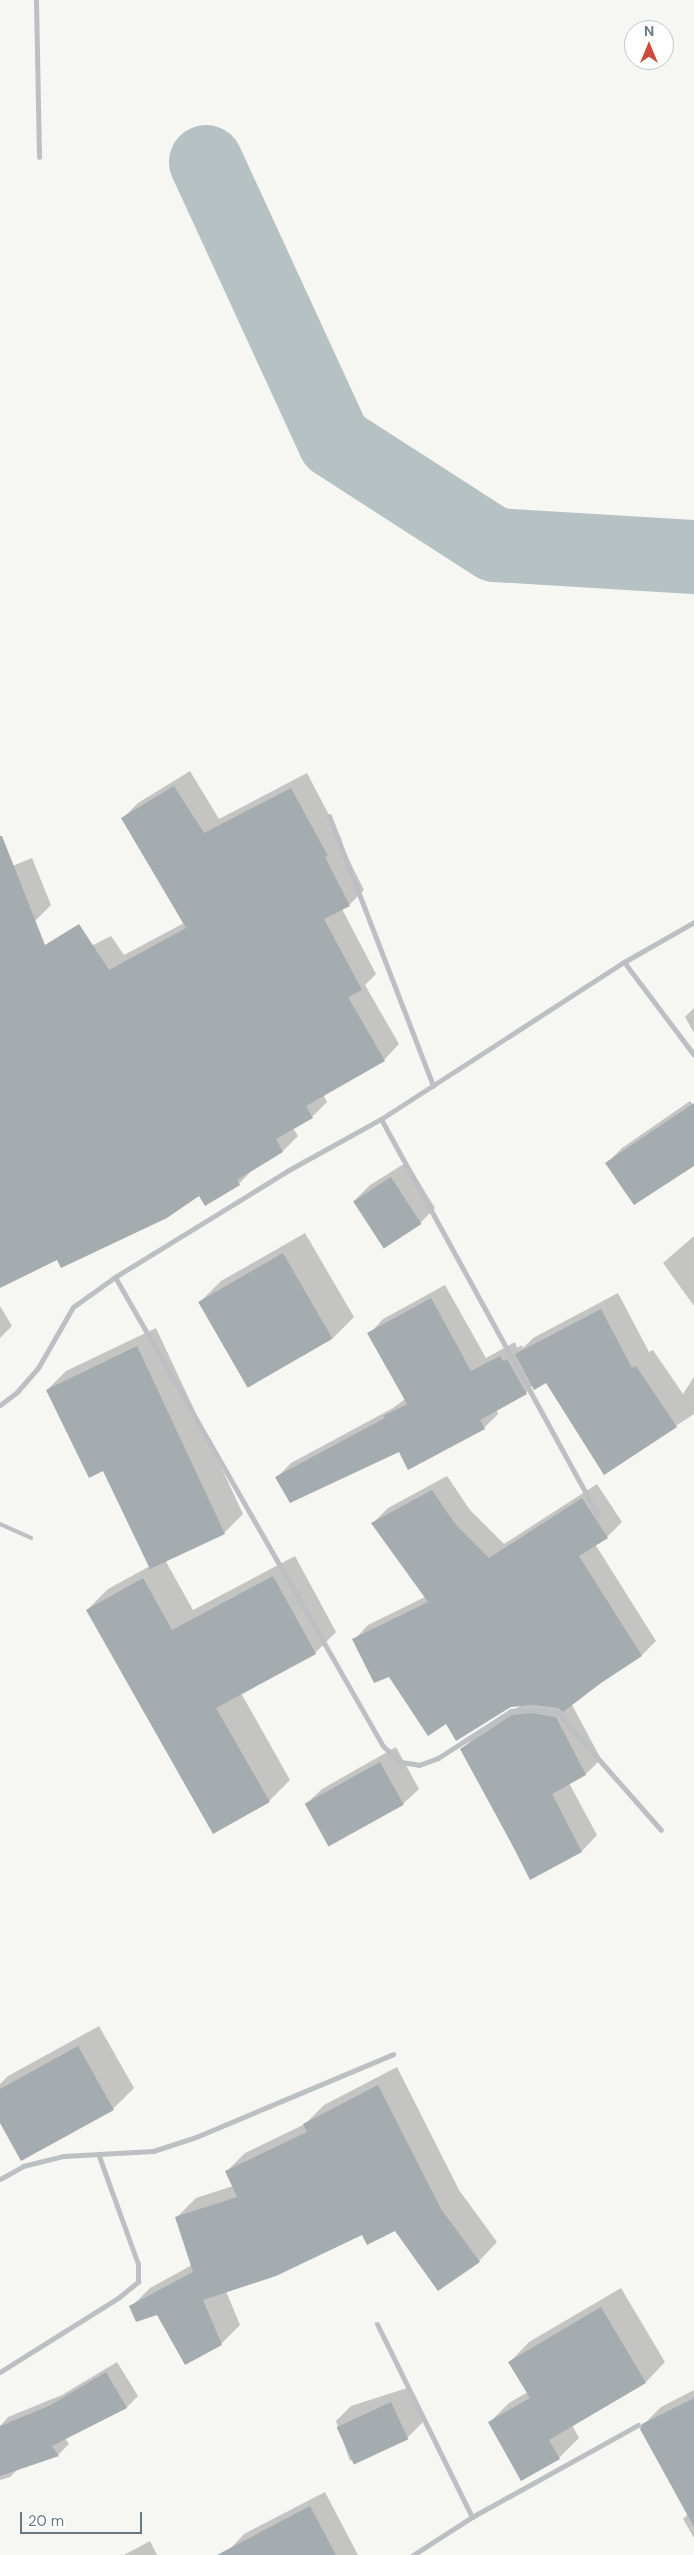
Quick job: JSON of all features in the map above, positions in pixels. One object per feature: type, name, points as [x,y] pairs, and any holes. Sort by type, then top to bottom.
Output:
[{"type":"street","points":[[36,0],[39,158]]},
{"type":"street","points":[[329,816],[433,1086]]},
{"type":"street","points":[[0,1405],[17,1392],[38,1368],[73,1307],[115,1277],[287,1171],[381,1119],[624,962],[694,922]]},
{"type":"street","points":[[624,962],[694,1054]]},
{"type":"street","points":[[381,1119],[598,1515]]},
{"type":"street","points":[[115,1277],[384,1746],[402,1762],[419,1765],[438,1758],[511,1711],[532,1709],[557,1712],[661,1830]]},
{"type":"street","points":[[0,2180],[23,2166],[63,2156],[99,2156],[153,2151],[196,2137],[393,2054]]},
{"type":"street","points":[[0,2372],[118,2298],[138,2282],[138,2264],[99,2156]]},
{"type":"street","points":[[377,2324],[472,2517]]},
{"type":"street","points":[[413,2555],[472,2517],[638,2425]]},
{"type":"lane","points":[[0,1524],[30,1538]]},
{"type":"building","points":[[174,786],[204,833],[291,788],[328,856],[325,857],[350,906],[324,919],[362,990],[348,997],[385,1061],[306,1106],[313,1118],[276,1139],[283,1152],[237,1180],[240,1185],[205,1206],[199,1196],[167,1218],[61,1268],[57,1260],[0,1288],[0,836],[2,836],[45,945],[79,924],[109,970],[186,928],[121,818]]},
{"type":"building","points":[[694,1103],[694,1166],[634,1205],[605,1163]]},
{"type":"building","points":[[391,1177],[421,1224],[384,1248],[353,1202]]},
{"type":"building","points":[[283,1253],[332,1339],[248,1388],[198,1302]]},
{"type":"building","points":[[431,1298],[471,1371],[500,1356],[503,1361],[507,1359],[527,1394],[480,1420],[485,1429],[408,1470],[399,1452],[290,1503],[275,1477],[385,1418],[383,1416],[407,1404],[367,1333]]},
{"type":"building","points":[[601,1309],[632,1368],[636,1366],[677,1427],[604,1475],[546,1383],[534,1390],[515,1354]]},
{"type":"building","points":[[137,1346],[225,1534],[150,1569],[103,1471],[89,1478],[46,1390]]},
{"type":"building","points":[[432,1490],[456,1525],[489,1558],[582,1498],[608,1538],[579,1556],[642,1656],[601,1683],[563,1712],[558,1708],[533,1705],[511,1707],[456,1741],[446,1724],[428,1736],[389,1677],[374,1683],[352,1639],[428,1602],[371,1523]]},
{"type":"building","points":[[273,1576],[316,1654],[216,1708],[270,1802],[213,1834],[86,1610],[143,1578],[172,1630]]},
{"type":"building","points":[[532,1713],[556,1717],[586,1775],[552,1794],[582,1852],[530,1880],[460,1749],[512,1715]]},
{"type":"building","points":[[380,1762],[404,1805],[329,1847],[305,1804]]},
{"type":"building","points":[[78,2046],[114,2110],[21,2161],[0,2123],[0,2089]]},
{"type":"building","points":[[378,2085],[441,2209],[480,2262],[438,2291],[395,2231],[367,2245],[362,2235],[276,2276],[203,2300],[222,2345],[185,2365],[157,2315],[136,2322],[129,2306],[193,2272],[175,2217],[237,2197],[225,2171],[307,2132],[303,2124]]},
{"type":"building","points":[[601,2307],[646,2383],[549,2440],[560,2459],[521,2481],[488,2422],[530,2398],[508,2362]]},
{"type":"building","points":[[106,2372],[127,2408],[52,2446],[59,2456],[0,2476],[0,2426],[49,2406]]},
{"type":"building","points":[[694,2398],[694,2527],[640,2429],[642,2424]]},
{"type":"building","points":[[391,2402],[408,2439],[354,2465],[337,2427]]},
{"type":"building","points":[[310,2506],[336,2555],[217,2555]]},
{"type":"waterway","points":[[206,162],[335,442],[495,545],[694,557]]}]
